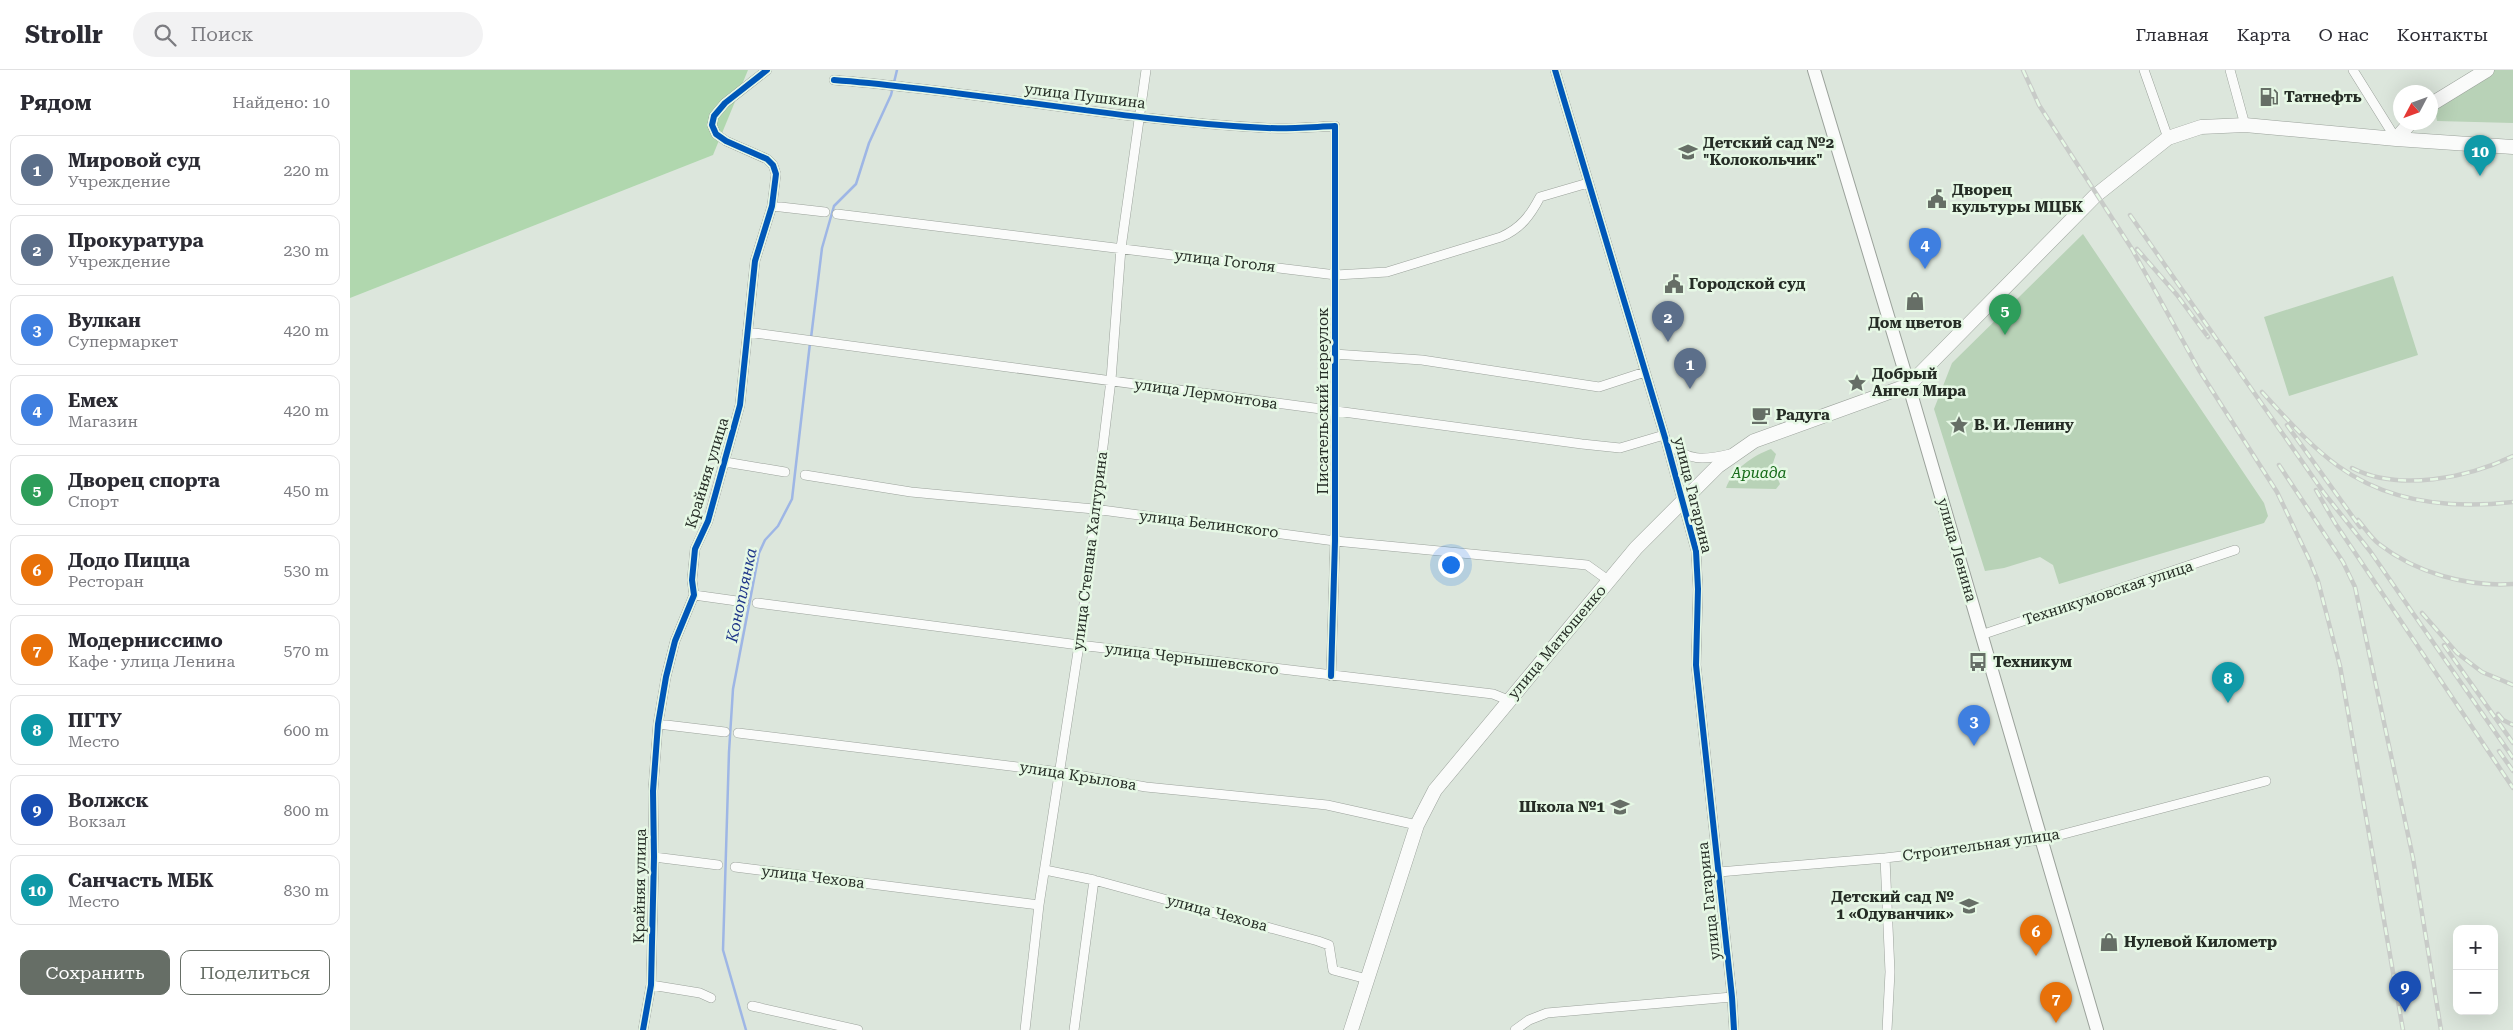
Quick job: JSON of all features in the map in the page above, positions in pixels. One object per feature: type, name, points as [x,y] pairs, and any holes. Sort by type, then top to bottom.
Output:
[{"type":"main road","name":"улица Ленина","points":[[1814,70],[1909,385],[2097,1030]]},
{"type":"main road","points":[[2438,100],[2487,70]]},
{"type":"main road","points":[[1909,385],[2095,196],[2168,138],[2201,127],[2245,125],[2396,139],[2513,147]]},
{"type":"main road","points":[[2396,139],[2404,130]]},
{"type":"main road","points":[[2418,130],[2419,134],[2426,141]]},
{"type":"main road","name":"улица Матюшенко","points":[[1351,1030],[1417,825],[1446,774],[1608,580],[1682,500],[1733,453],[1770,434],[1909,385]]},
{"type":"street","name":"Крайняя улица","points":[[643,1030],[651,985],[654,857],[653,791],[658,724],[666,677],[675,641],[694,595],[692,580],[695,549],[708,521],[740,405],[758,247],[772,206],[776,174],[773,165],[760,155],[726,141],[716,134],[712,125],[714,116],[725,103],[767,70]]},
{"type":"street","name":"улица Степана Халтурина","points":[[1024,1030],[1039,905],[1080,645],[1094,509],[1111,380],[1121,248],[1146,70]]},
{"type":"street","name":"улица Гагарина","points":[[1556,70],[1665,438],[1696,551],[1698,589],[1696,665],[1734,1030]]},
{"type":"street","points":[[2144,70],[2168,138]]},
{"type":"street","points":[[2230,70],[2245,125]]},
{"type":"street","points":[[2353,70],[2396,139]]},
{"type":"street","name":"улица Пушкина","points":[[834,80],[906,86],[1141,116],[1267,128],[1335,126]]},
{"type":"street","name":"Писательский переулок","points":[[1331,676],[1335,541],[1335,126]]},
{"type":"street","name":"улица Гоголя","points":[[837,214],[1336,275],[1387,272],[1501,237],[1513,232],[1526,221],[1540,198],[1588,183]]},
{"type":"street","points":[[772,206],[825,212]]},
{"type":"street","name":"улица Лермонтова","points":[[747,332],[1111,380],[1334,412],[1620,448],[1665,438]]},
{"type":"street","name":"Писательский переулок","points":[[1334,354],[1422,360],[1599,387],[1645,372]]},
{"type":"street","points":[[1665,438],[1675,450],[1686,456],[1699,459],[1733,453]]},
{"type":"street","points":[[725,462],[785,472]]},
{"type":"street","name":"улица Белинского","points":[[805,475],[911,492],[1094,509],[1335,541],[1586,565],[1608,580]]},
{"type":"street","name":"Техникумовская улица","points":[[1981,635],[2235,550]]},
{"type":"street","points":[[694,595],[744,602]]},
{"type":"street","name":"улица Чернышевского","points":[[757,603],[1080,645],[1493,694],[1508,700]]},
{"type":"street","points":[[658,724],[725,732]]},
{"type":"street","name":"улица Крылова","points":[[738,733],[1060,772],[1146,787],[1327,806],[1417,825]]},
{"type":"street","name":"Строительная улица","points":[[1719,872],[1885,858],[2041,840],[2266,781]]},
{"type":"street","points":[[654,857],[718,865]]},
{"type":"street","points":[[1885,858],[1890,972],[1887,1030]]},
{"type":"street","name":"улица Чехова","points":[[735,867],[1039,905]]},
{"type":"street","name":"улица Чехова","points":[[1045,870],[1094,880],[1318,941],[1329,945],[1333,970],[1367,979]]},
{"type":"street","points":[[1074,1030],[1094,880]]},
{"type":"street","points":[[651,985],[700,993],[711,998]]},
{"type":"street","points":[[1515,1030],[1529,1020],[1546,1013],[1732,997]]},
{"type":"street","points":[[752,1006],[858,1030]]},
{"type":"green space","points":[[350,70],[748,70],[713,155],[350,298]]},
{"type":"green space","points":[[2473,70],[2513,70],[2513,123],[2438,121],[2438,93]]},
{"type":"green space","points":[[2083,234],[2264,503],[2268,516],[2264,523],[2059,584],[2053,565],[2040,557],[2004,568],[1985,571],[1934,409],[1952,363]]},
{"type":"green space","points":[[2393,276],[2418,355],[2289,396],[2264,317]]},
{"type":"green space","name":"Ариада","points":[[1771,449],[1776,454],[1772,466],[1780,484],[1776,489],[1726,488],[1738,469],[1758,455]]},
{"type":"waterway","name":"Коноплянка","points":[[811,338],[822,248],[834,206],[856,184],[869,143],[891,95],[897,70]]},
{"type":"waterway","name":"Коноплянка","points":[[746,1030],[723,950],[729,752],[733,689],[759,553],[765,540],[778,526],[792,499],[810,343]]},
{"type":"railway","points":[[2023,70],[2039,105],[2132,249],[2199,370],[2277,492],[2318,581],[2340,666],[2403,1030]]},
{"type":"railway","points":[[2130,215],[2324,493],[2370,551],[2513,758]]},
{"type":"railway","points":[[2137,249],[2177,295],[2208,337]]},
{"type":"railway","points":[[2262,392],[2318,450],[2338,466],[2378,488],[2422,500],[2445,503],[2468,505],[2513,502]]},
{"type":"railway","points":[[2287,425],[2360,527]]},
{"type":"railway","points":[[2352,468],[2371,475],[2412,481],[2455,476],[2475,471],[2513,456]]},
{"type":"railway","points":[[2279,465],[2343,562],[2355,587],[2413,858],[2441,1030]]},
{"type":"railway","points":[[2316,490],[2335,523],[2513,788]]},
{"type":"railway","points":[[2358,520],[2379,544],[2409,563],[2443,576],[2460,580],[2478,583],[2513,584]]},
{"type":"railway","points":[[2422,613],[2457,653],[2482,672],[2513,685]]},
{"type":"railway","points":[[2444,645],[2513,743]]},
{"type":"railway","points":[[2498,714],[2503,720],[2513,725]]},
{"type":"railway","points":[[2499,751],[2513,771]]},
{"type":"cycle path","points":[[643,1030],[651,985],[654,857],[653,791],[658,724],[666,677],[675,641],[694,595],[692,580],[695,549],[708,521],[740,405],[755,261],[772,206],[776,174],[773,165],[767,159],[726,141],[716,134],[712,125],[714,116],[725,103],[767,70]]},
{"type":"cycle path","points":[[1555,70],[1666,441],[1696,551],[1698,589],[1696,665],[1734,1030]]},
{"type":"cycle path","points":[[834,80],[942,91],[1158,119],[1275,128],[1335,126],[1335,541],[1331,676]]},
{"type":"place","name":"Татнефть","points":[[2269,97]]},
{"type":"place","name":"Детский сад №2 \"Колокольчик\"","points":[[1688,152]]},
{"type":"place","name":"Санчасть МБК","points":[[2480,176]]},
{"type":"place","name":"Дворец культуры МЦБК","points":[[1937,199]]},
{"type":"place","name":"Емех","points":[[1925,269]]},
{"type":"place","name":"Городской суд","points":[[1674,284]]},
{"type":"place","name":"Дом цветов","points":[[1915,301]]},
{"type":"place","name":"Дворец спорта","points":[[2005,335]]},
{"type":"place","name":"Прокуратура","points":[[1668,342]]},
{"type":"place","name":"Добрый Ангел Мира","points":[[1857,383]]},
{"type":"place","name":"Мировой суд","points":[[1690,389]]},
{"type":"place","name":"Радуга","points":[[1761,415]]},
{"type":"place","name":"В. И. Ленину","points":[[1959,425]]},
{"type":"place","name":"Техникум","points":[[1978,662]]},
{"type":"place","name":"ПГТУ","points":[[2228,703]]},
{"type":"place","name":"Вулкан","points":[[1974,746]]},
{"type":"place","name":"Школа №1","points":[[1620,807]]},
{"type":"place","name":"Детский сад № 1 «Одуванчик»","points":[[1969,906]]},
{"type":"place","name":"Нулевой Километр","points":[[2109,942]]},
{"type":"place","name":"Додо Пицца","points":[[2036,956]]},
{"type":"place","name":"Волжск","points":[[2405,1012]]},
{"type":"place","name":"Модерниссимо","points":[[2056,1023]]}]
